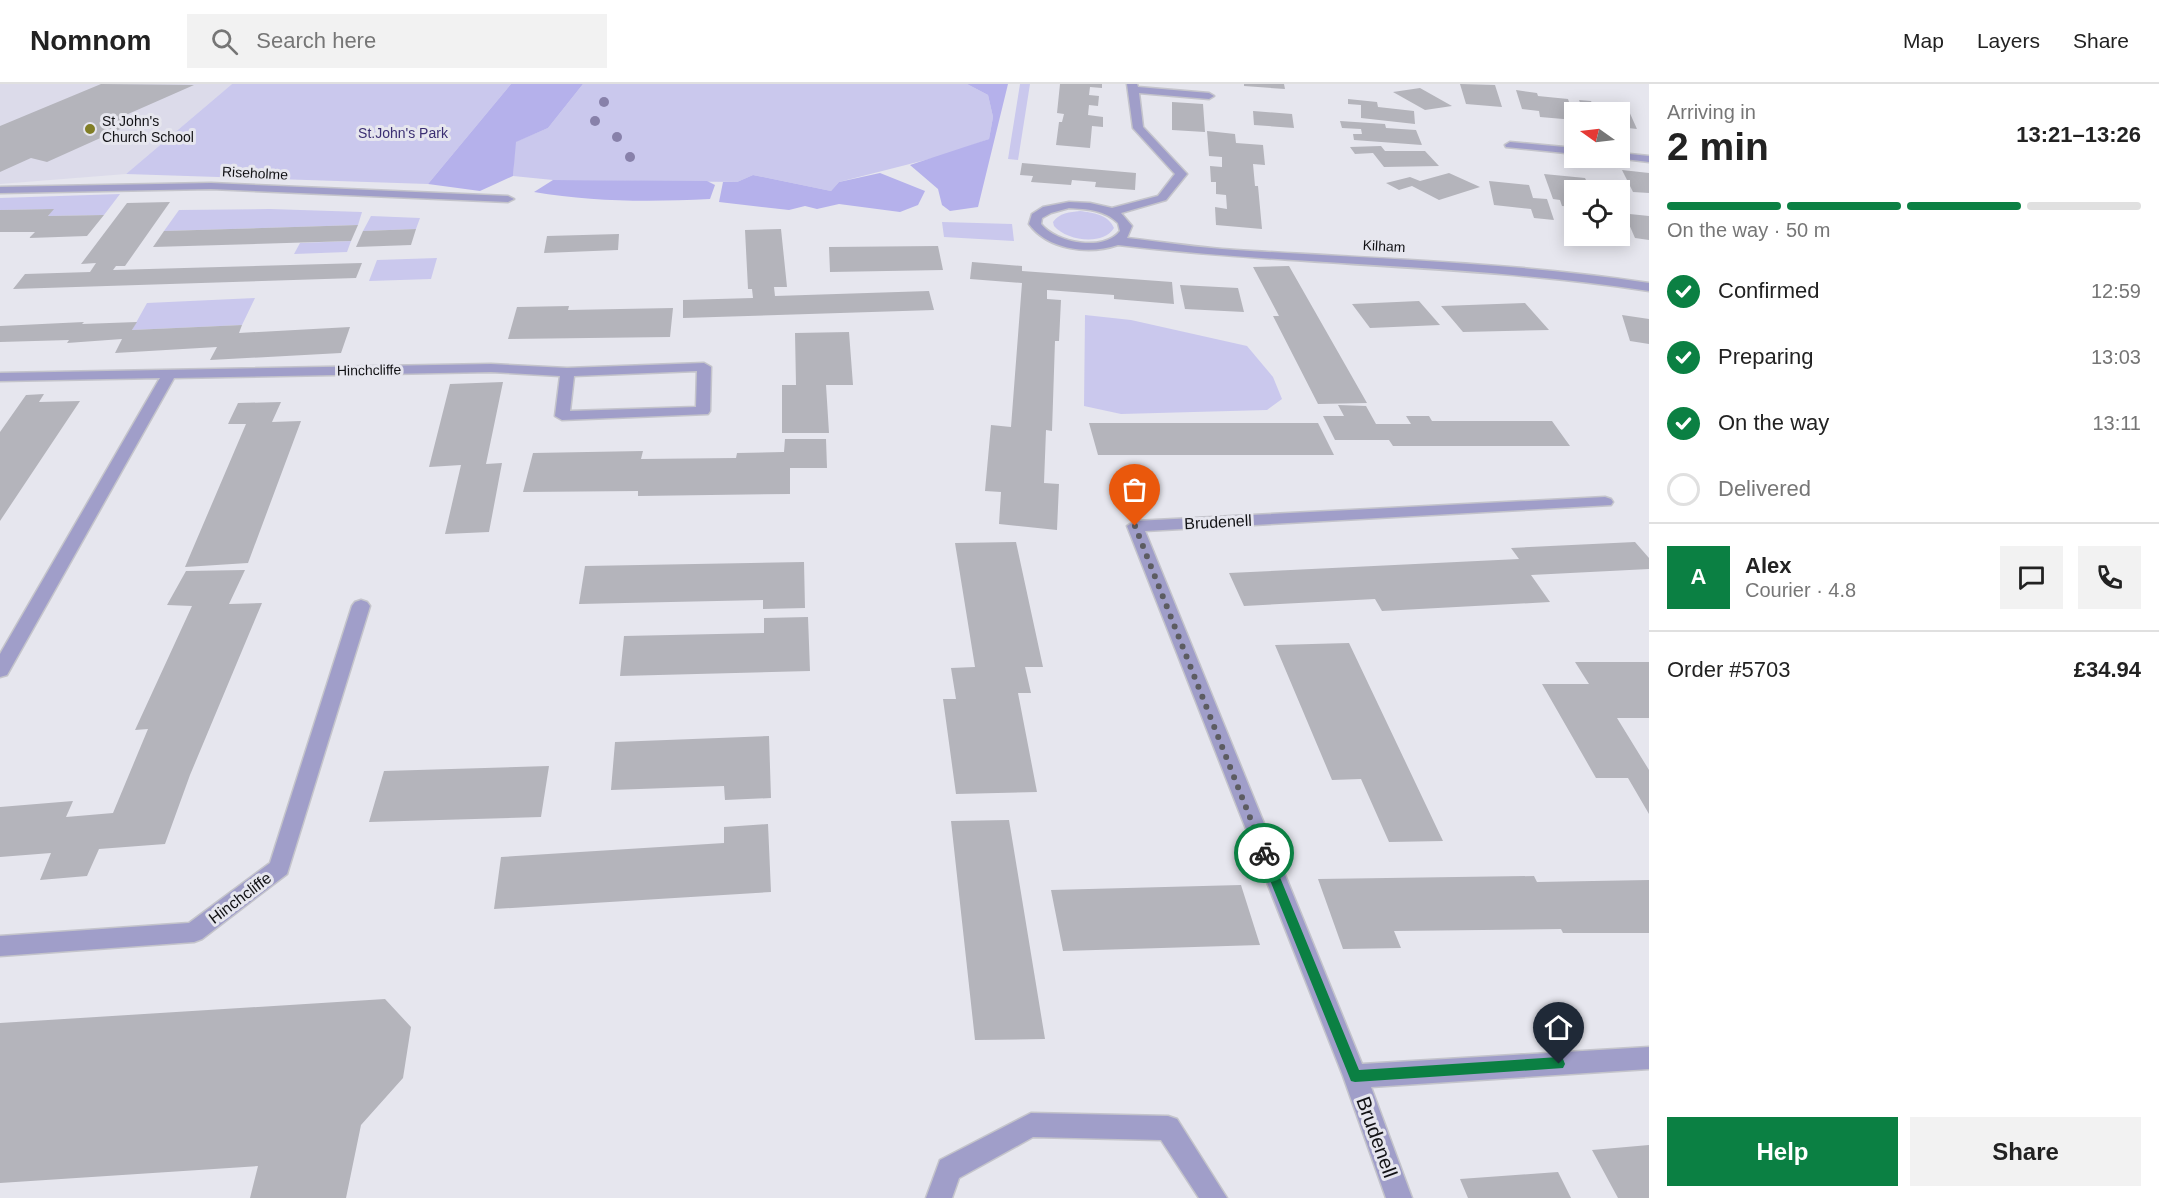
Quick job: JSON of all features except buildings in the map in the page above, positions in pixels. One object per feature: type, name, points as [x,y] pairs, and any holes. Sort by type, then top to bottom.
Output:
[{"type":"street","points":[[1112,212],[1162,198],[1181,174],[1138,128],[1133,87],[1209,96]]},
{"type":"street","points":[[1510,145],[1564,150]]},
{"type":"street","points":[[1630,157],[1649,159]]},
{"type":"street","name":"Riseholme","points":[[0,190],[211,186],[508,199]]},
{"type":"street","name":"Kilham","points":[[1112,212],[1092,206],[1069,205],[1044,210],[1037,216],[1035,223],[1044,236],[1067,245],[1095,246],[1118,241],[1233,254],[1480,267],[1583,277],[1649,287]]},
{"type":"street","points":[[1112,212],[1126,224],[1125,236],[1118,241]]},
{"type":"street","name":"Hinchcliffe","points":[[0,376],[491,368],[567,372],[704,367],[703,411],[562,416],[567,372]]},
{"type":"street","points":[[0,670],[170,373]]},
{"type":"street","name":"Brudenell","points":[[1399,1198],[1355,1076],[1246,809],[1135,526],[1605,502]]},
{"type":"street","name":"Hinchcliffe","points":[[0,946],[194,932],[279,868],[361,606]]},
{"type":"street","name":"Brudenell","points":[[1355,1076],[1649,1058]]},
{"type":"street","points":[[939,1198],[949,1169],[1030,1125],[1168,1128],[1214,1198]]},
{"type":"shaded area","name":"St John's Church School","points":[[0,84],[232,84],[126,174],[0,184]]},
{"type":"shaded area","points":[[511,84],[583,84],[548,128],[516,142],[513,176],[480,191],[428,184]]},
{"type":"shaded area","points":[[967,84],[1008,84],[978,207],[950,211],[942,205],[938,189],[910,165],[989,139],[993,117],[988,95]]},
{"type":"shaded area","points":[[880,173],[925,191],[918,205],[900,212],[839,204],[817,209],[805,206],[789,210],[719,202],[723,182],[737,182],[753,175],[831,191],[839,182]]},
{"type":"shaded area","points":[[553,180],[707,181],[715,185],[710,199],[688,200],[600,199],[534,192]]},
{"type":"green space","name":"St.John's Park","points":[[232,84],[511,84],[428,184],[126,174]]},
{"type":"green space","points":[[583,84],[967,84],[988,95],[993,117],[989,139],[945,155],[839,182],[831,191],[753,175],[737,182],[553,180],[513,176],[515,142],[548,128]]},
{"type":"green space","points":[[1020,84],[1030,84],[1018,160],[1008,159]]},
{"type":"green space","points":[[120,194],[104,215],[48,216],[53,209],[0,210],[0,198]]},
{"type":"green space","points":[[270,209],[362,212],[358,225],[164,231],[179,210]]},
{"type":"green space","points":[[1080,211],[1104,217],[1114,228],[1102,237],[1085,239],[1067,235],[1054,226],[1053,222],[1058,217]]},
{"type":"green space","points":[[371,216],[420,218],[416,229],[363,231]]},
{"type":"green space","points":[[942,222],[1012,224],[1014,241],[944,237]]},
{"type":"green space","points":[[351,241],[347,252],[294,254],[300,243]]},
{"type":"green space","points":[[437,258],[431,279],[369,281],[377,260]]},
{"type":"green space","points":[[255,298],[242,325],[132,330],[147,303]]},
{"type":"green space","points":[[1085,315],[1131,320],[1247,346],[1273,377],[1282,399],[1267,410],[1121,414],[1084,406]]},
{"type":"way so far","points":[[1135,526],[1264,853]]},
{"type":"place","name":"St John's Church School","points":[[90,129]]},
{"type":"route","points":[[1264,853],[1355,1076],[1559,1064]]}]
